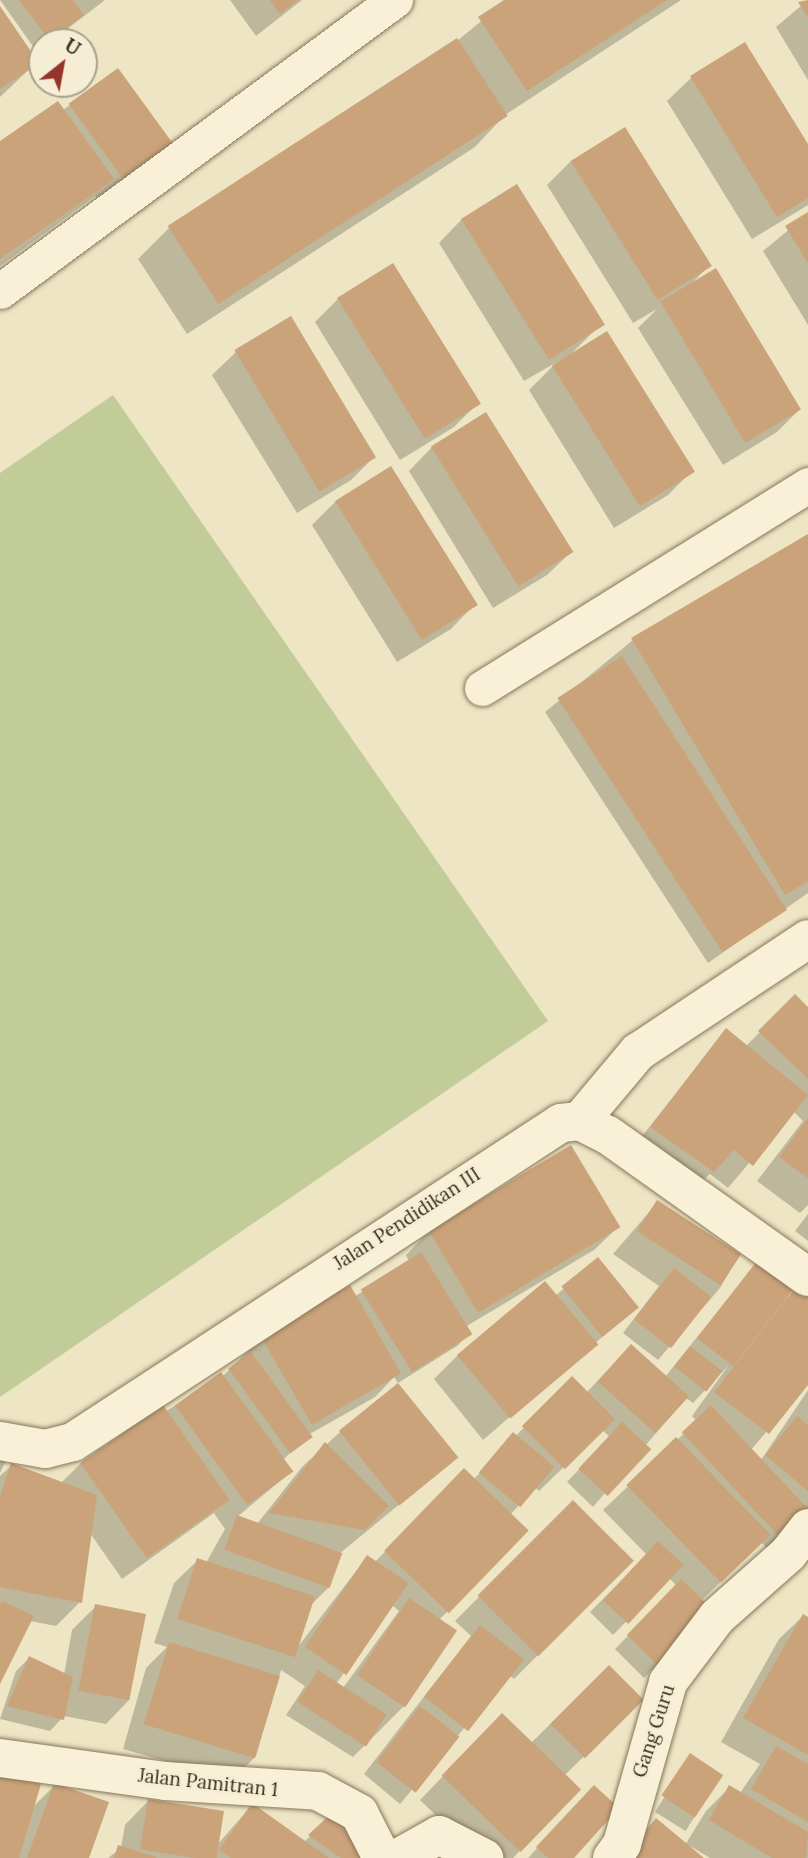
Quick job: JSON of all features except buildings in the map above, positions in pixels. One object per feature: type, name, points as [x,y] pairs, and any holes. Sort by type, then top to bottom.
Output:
[{"type":"street","points":[[808,939],[638,1052],[580,1121],[808,1277]]},
{"type":"street","name":"Jalan Pendidikan III","points":[[0,1441],[45,1449],[73,1442],[500,1158],[561,1123],[580,1121]]},
{"type":"street","name":"Gang Guru","points":[[612,1858],[622,1844],[668,1682],[717,1617],[789,1554],[808,1528]]},
{"type":"street","name":"Jalan Pamitran 1","points":[[0,1758],[165,1781],[318,1791],[359,1813],[382,1858]]},
{"type":"street","points":[[398,1858],[439,1835],[484,1858]]},
{"type":"lane","points":[[0,291],[395,0]]},
{"type":"lane","points":[[482,688],[808,485]]},
{"type":"green space","points":[[113,395],[548,1021],[0,1397],[0,473]]}]
